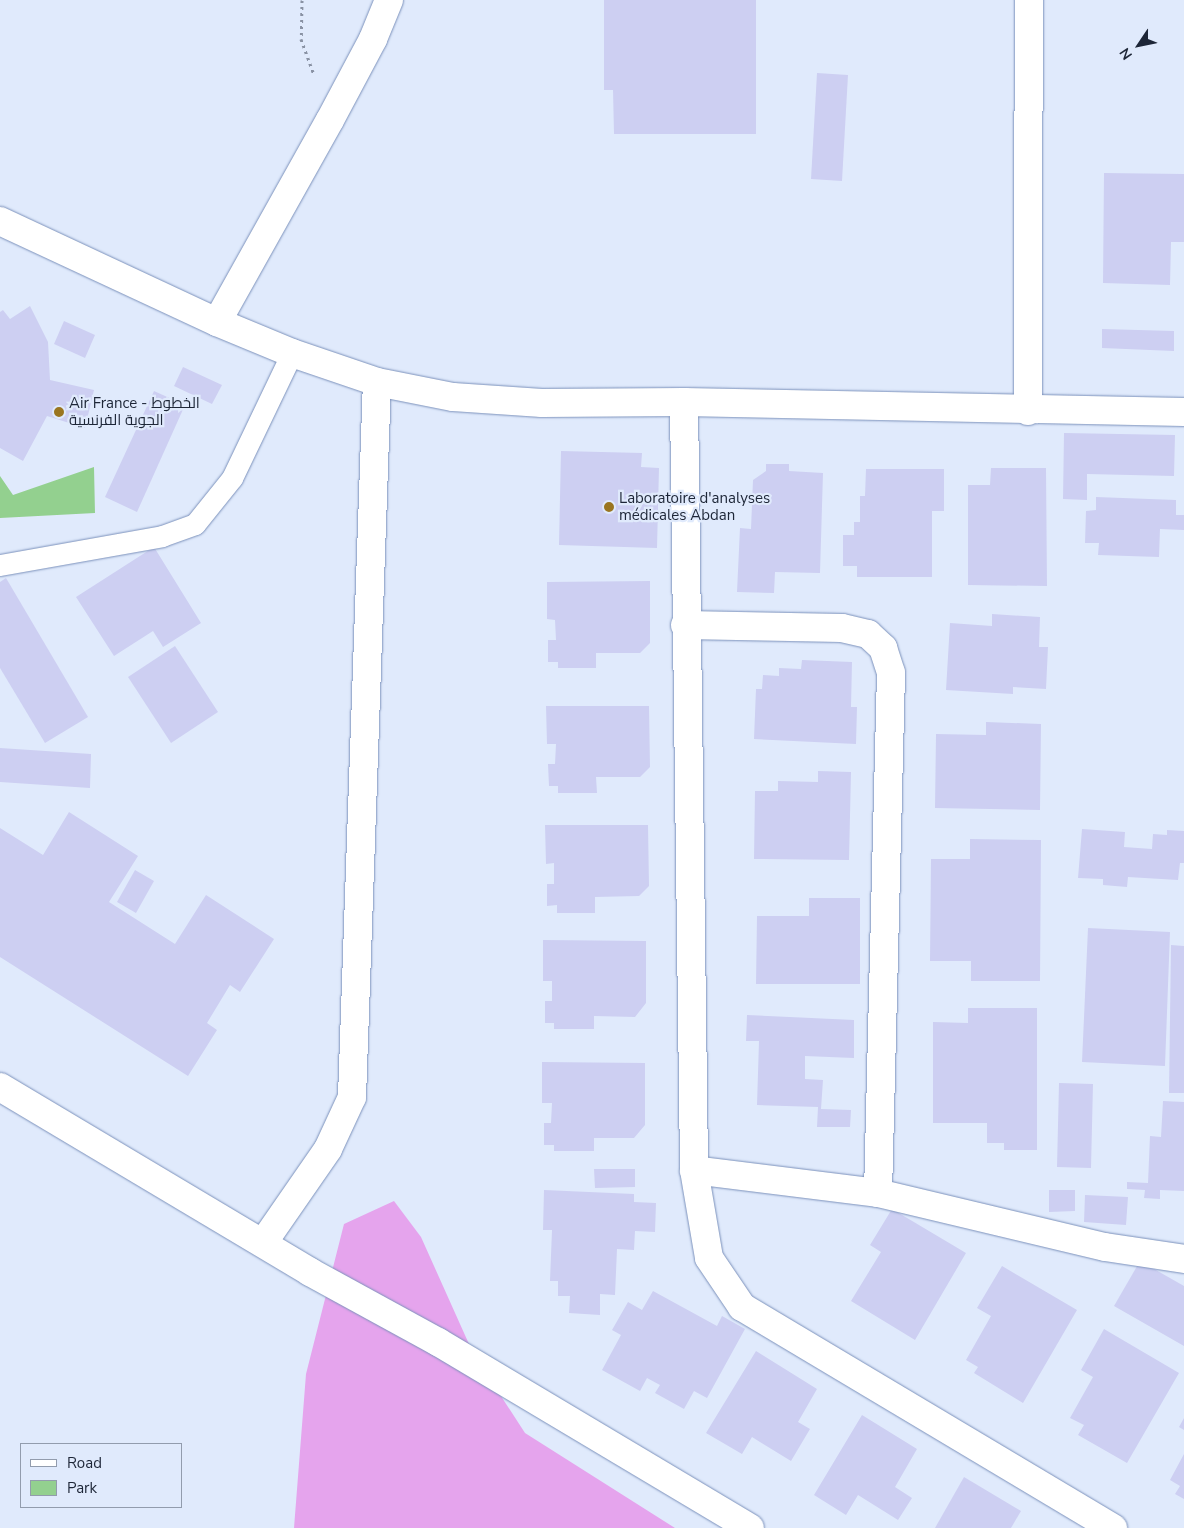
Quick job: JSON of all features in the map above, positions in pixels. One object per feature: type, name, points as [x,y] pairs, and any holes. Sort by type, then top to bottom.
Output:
[{"type":"street","points":[[217,322],[330,120],[373,39],[389,0]]},
{"type":"street","points":[[1028,411],[1029,0]]},
{"type":"street","points":[[0,221],[217,322],[292,353],[377,382],[453,397],[542,403],[684,402],[1028,411],[1184,412]]},
{"type":"street","points":[[263,1243],[328,1149],[352,1097],[377,382]]},
{"type":"street","points":[[684,402],[685,625],[694,1170],[709,1258],[742,1307],[1113,1528]]},
{"type":"street","points":[[685,625],[842,628],[868,634],[883,648],[891,673],[878,1193]]},
{"type":"street","points":[[0,1087],[263,1243],[438,1342],[750,1528]]},
{"type":"street","points":[[694,1170],[878,1193],[1105,1247],[1184,1259]]},
{"type":"lane","points":[[0,565],[162,536],[195,524],[232,478],[292,353]]},
{"type":"path","points":[[302,0],[301,39],[330,120]]},
{"type":"green space","points":[[94,467],[95,513],[0,518],[0,476],[13,495]]},
{"type":"shaded area","points":[[394,1201],[421,1237],[473,1353],[525,1433],[675,1528],[294,1528],[306,1374],[344,1224]]},
{"type":"building","points":[[604,0],[756,0],[756,134],[614,134],[613,90],[604,90]]},
{"type":"building","points":[[817,73],[848,75],[842,181],[811,179]]},
{"type":"building","points":[[1104,173],[1184,174],[1184,242],[1171,242],[1170,285],[1103,283]]},
{"type":"building","points":[[30,306],[48,342],[50,380],[94,390],[85,428],[47,416],[23,461],[0,448],[0,312],[3,310],[10,319]]},
{"type":"building","points":[[64,321],[95,335],[85,358],[54,344]]},
{"type":"building","points":[[1102,329],[1174,331],[1174,351],[1102,348]]},
{"type":"building","points":[[183,367],[222,385],[212,404],[174,386]]},
{"type":"building","points":[[154,391],[185,405],[137,512],[105,497]]},
{"type":"building","points":[[1064,433],[1175,435],[1174,476],[1087,474],[1087,500],[1063,499]]},
{"type":"building","name":"Laboratoire d'analyses médicales Abdan","points":[[561,451],[642,453],[641,467],[659,468],[657,548],[559,545]]},
{"type":"building","points":[[766,464],[789,464],[789,471],[823,473],[820,573],[775,572],[774,593],[737,592],[740,528],[751,529],[753,480],[766,471]]},
{"type":"building","points":[[991,468],[1046,468],[1047,586],[968,585],[968,485],[990,485]]},
{"type":"building","points":[[866,469],[944,469],[944,511],[932,511],[932,577],[857,577],[857,566],[843,566],[843,535],[854,535],[854,522],[860,522],[860,496],[865,496]]},
{"type":"building","points":[[1096,497],[1176,500],[1176,515],[1184,515],[1184,530],[1160,529],[1159,557],[1098,555],[1099,543],[1085,543],[1086,511],[1096,510]]},
{"type":"building","points":[[154,547],[201,623],[163,647],[153,631],[114,656],[76,597]]},
{"type":"building","points":[[6,578],[88,717],[45,743],[0,668],[0,582]]},
{"type":"building","points":[[650,581],[650,643],[640,653],[596,653],[596,668],[558,668],[558,662],[548,662],[548,640],[556,640],[555,620],[547,619],[547,582]]},
{"type":"building","points":[[992,614],[1040,617],[1039,647],[1048,647],[1046,689],[1013,687],[1013,694],[946,690],[950,623],[992,626]]},
{"type":"building","points":[[175,646],[218,712],[171,743],[128,677]]},
{"type":"building","points":[[802,660],[852,662],[851,707],[857,707],[856,744],[754,739],[756,689],[762,689],[763,675],[779,676],[779,668],[801,669]]},
{"type":"building","points":[[546,706],[649,706],[650,767],[640,777],[596,777],[597,793],[558,793],[558,786],[549,786],[548,764],[555,764],[556,744],[547,744]]},
{"type":"building","points":[[986,722],[1041,724],[1040,810],[935,808],[936,734],[986,735]]},
{"type":"building","points":[[0,748],[91,754],[90,788],[0,782]]},
{"type":"building","points":[[818,771],[851,772],[849,860],[754,859],[755,791],[778,791],[778,781],[818,782]]},
{"type":"building","points":[[69,812],[138,856],[109,902],[175,944],[206,895],[274,939],[240,992],[230,985],[207,1023],[217,1030],[188,1076],[0,957],[0,828],[43,855]]},
{"type":"building","points":[[545,825],[648,825],[649,886],[639,896],[595,897],[595,913],[557,913],[557,905],[547,906],[547,884],[554,884],[554,863],[546,864]]},
{"type":"building","points":[[1082,829],[1125,832],[1124,847],[1152,849],[1153,834],[1167,835],[1167,830],[1184,831],[1184,863],[1180,863],[1178,880],[1128,877],[1127,887],[1103,885],[1103,879],[1078,878]]},
{"type":"building","points":[[970,839],[1041,840],[1040,981],[971,981],[971,961],[930,961],[931,859],[970,859]]},
{"type":"building","points":[[135,870],[154,881],[136,913],[117,902]]},
{"type":"building","points":[[809,898],[860,898],[860,984],[756,984],[757,916],[809,916]]},
{"type":"building","points":[[1088,928],[1170,932],[1165,1066],[1082,1062]]},
{"type":"building","points":[[543,940],[646,941],[646,1003],[635,1017],[594,1016],[594,1029],[554,1029],[554,1023],[545,1023],[545,1001],[552,1001],[552,981],[543,981]]},
{"type":"building","points":[[1171,945],[1184,946],[1184,1093],[1169,1093]]},
{"type":"building","points":[[968,1008],[1037,1008],[1037,1150],[1004,1150],[1004,1143],[987,1143],[987,1123],[933,1123],[933,1022],[968,1023]]},
{"type":"building","points":[[747,1015],[854,1020],[854,1058],[805,1056],[805,1079],[823,1080],[821,1109],[851,1110],[850,1127],[817,1127],[818,1107],[757,1105],[759,1041],[746,1041]]},
{"type":"building","points":[[542,1062],[645,1063],[645,1125],[634,1138],[594,1138],[594,1151],[554,1151],[554,1145],[544,1145],[544,1123],[551,1123],[552,1103],[542,1103]]},
{"type":"building","points":[[1059,1083],[1093,1084],[1091,1168],[1057,1167]]},
{"type":"building","points":[[1163,1101],[1184,1102],[1184,1191],[1160,1190],[1160,1199],[1144,1198],[1145,1190],[1127,1189],[1127,1182],[1148,1183],[1150,1136],[1161,1137]]},
{"type":"building","points":[[594,1169],[635,1169],[635,1187],[595,1188]]},
{"type":"building","points":[[544,1190],[634,1194],[634,1202],[656,1203],[655,1232],[635,1231],[634,1250],[617,1249],[615,1295],[600,1294],[600,1315],[569,1313],[570,1296],[558,1296],[558,1281],[550,1281],[552,1230],[543,1230]]},
{"type":"building","points":[[1049,1190],[1075,1190],[1075,1211],[1049,1212]]},
{"type":"building","points":[[1085,1195],[1128,1197],[1126,1225],[1084,1222]]},
{"type":"building","points":[[892,1209],[966,1253],[915,1340],[851,1301],[881,1252],[870,1245]]},
{"type":"building","points":[[1140,1261],[1184,1286],[1184,1346],[1114,1306]]},
{"type":"building","points":[[1002,1266],[1077,1310],[1023,1403],[974,1373],[978,1367],[966,1360],[991,1316],[977,1308]]},
{"type":"building","points":[[653,1291],[717,1326],[722,1316],[745,1329],[707,1398],[694,1391],[684,1409],[655,1393],[660,1385],[647,1378],[640,1391],[602,1370],[621,1335],[612,1330],[628,1302],[642,1310]]},
{"type":"building","points":[[1104,1329],[1179,1373],[1127,1463],[1078,1435],[1084,1425],[1070,1418],[1093,1377],[1081,1370]]},
{"type":"building","points":[[756,1351],[817,1389],[798,1422],[810,1429],[791,1461],[752,1437],[742,1454],[706,1433]]},
{"type":"building","points":[[862,1415],[917,1449],[895,1487],[912,1498],[898,1520],[858,1495],[846,1515],[814,1495]]},
{"type":"building","points":[[1184,1418],[1184,1430],[1179,1427]]},
{"type":"building","points":[[1184,1454],[1184,1499],[1175,1494],[1180,1486],[1170,1480]]},
{"type":"building","points":[[964,1477],[1021,1511],[1011,1528],[935,1528]]},
{"type":"place","name":"Air France - الخطوط الجوية الفرنسية","points":[[59,412]]},
{"type":"place","name":"Laboratoire d'analyses médicales Abdan","points":[[609,507]]}]
